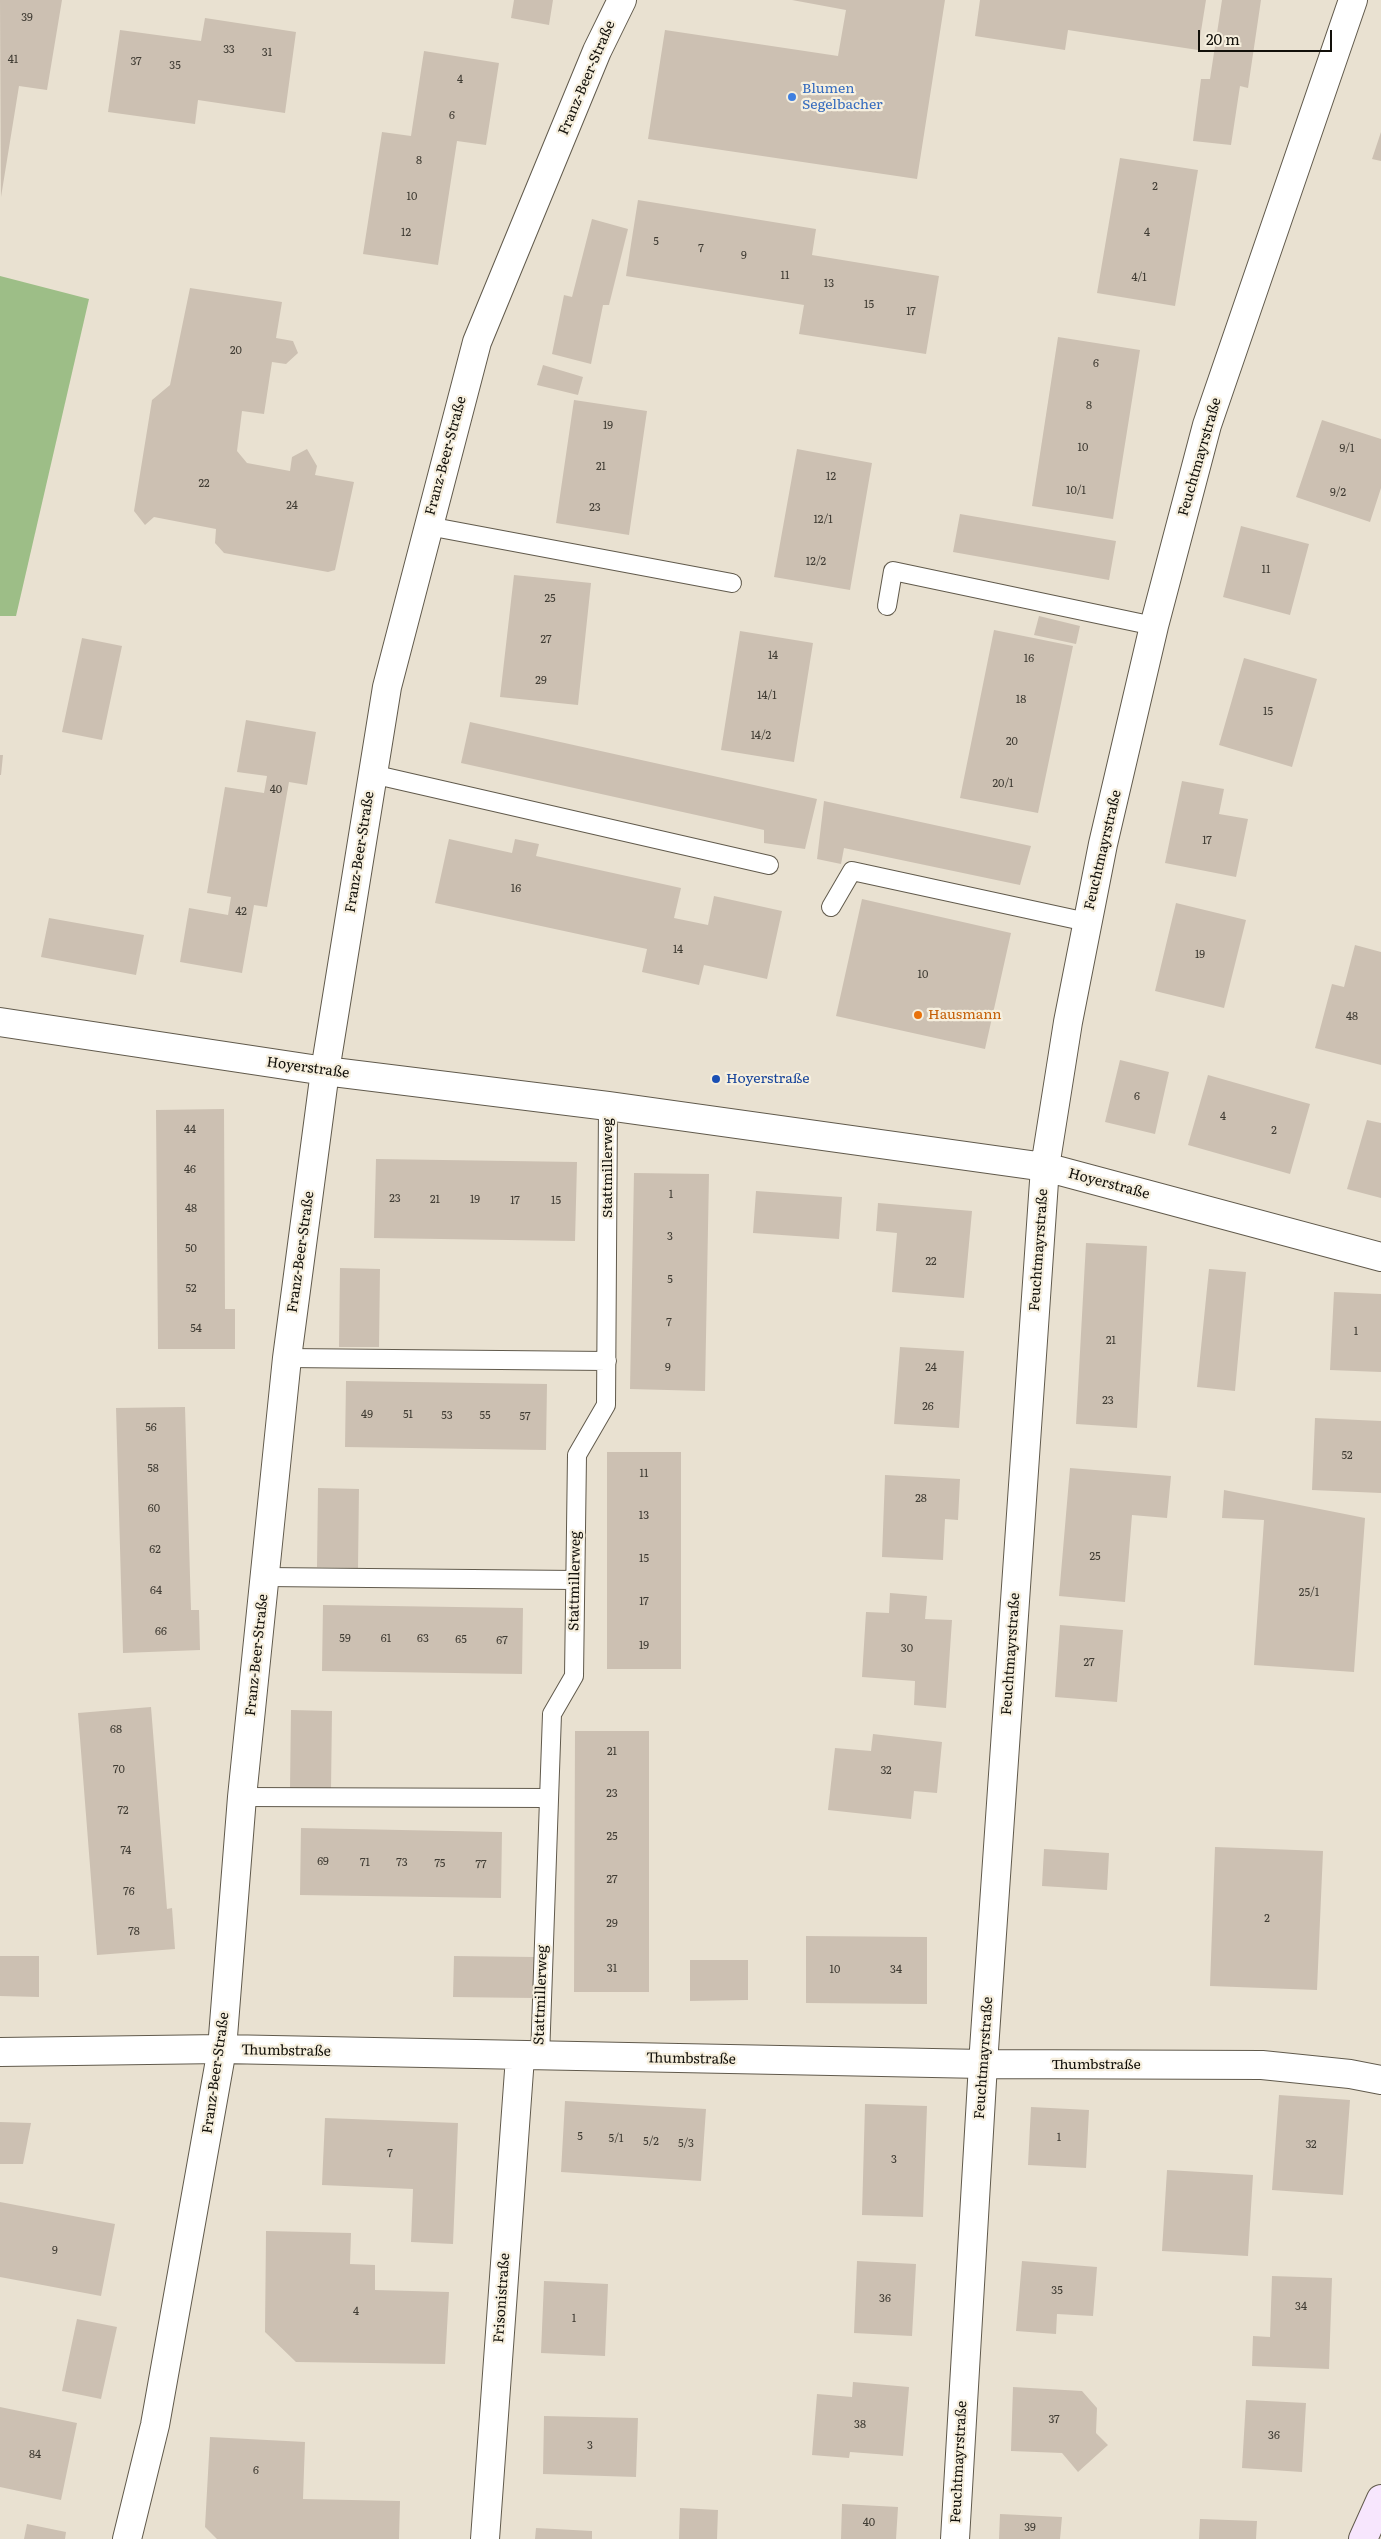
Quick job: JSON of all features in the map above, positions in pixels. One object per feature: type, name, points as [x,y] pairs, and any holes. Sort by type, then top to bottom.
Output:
[{"type":"main road","points":[[1363,2539],[1381,2499]]},
{"type":"street","name":"Franz-Beer-Straße","points":[[127,2539],[155,2425],[222,2049],[242,1797],[287,1358],[325,1071],[387,686],[477,342],[597,51],[622,0]]},
{"type":"street","name":"Feuchtmayrstraße","points":[[954,2539],[983,2064],[1045,1167],[1086,922],[1154,626],[1208,425],[1353,0]]},
{"type":"street","name":"Hoyerstraße","points":[[0,1022],[325,1071],[608,1106],[1045,1167],[1381,1257]]},
{"type":"street","name":"Thumbstraße","points":[[0,2052],[222,2049],[530,2057],[983,2064],[1262,2065],[1350,2074],[1381,2080]]},
{"type":"street","name":"Frisonistraße","points":[[485,2539],[530,2057]]},
{"type":"lane","points":[[428,526],[732,584]]},
{"type":"lane","points":[[887,606],[893,571],[1154,626]]},
{"type":"lane","points":[[372,774],[769,865]]},
{"type":"lane","points":[[831,908],[852,871],[1086,922]]},
{"type":"lane","name":"Stattmillerweg","points":[[530,2057],[552,1714],[574,1676],[578,1456],[606,1405],[608,1106]]},
{"type":"lane","points":[[287,1358],[607,1360]]},
{"type":"lane","points":[[266,1577],[575,1580]]},
{"type":"lane","points":[[242,1797],[548,1798]]},
{"type":"green space","points":[[0,276],[89,299],[16,616],[0,616]]},
{"type":"building","points":[[0,0],[62,0],[47,90],[19,86],[1,197]]},
{"type":"building","points":[[514,0],[553,0],[549,25],[511,18]]},
{"type":"building","name":"Blumen Segelbacher","points":[[792,0],[945,0],[917,179],[648,139],[665,30],[838,56],[846,10]]},
{"type":"building","points":[[980,0],[1206,0],[1198,50],[1068,30],[1065,50],[975,36]]},
{"type":"building","points":[[1222,0],[1261,0],[1248,88],[1240,86],[1231,145],[1193,141],[1201,79],[1210,79]]},
{"type":"building","points":[[205,18],[296,32],[285,113],[198,100],[195,124],[108,112],[120,30],[201,41]]},
{"type":"building","points":[[424,51],[499,63],[486,145],[457,141],[438,265],[363,254],[382,132],[411,136]]},
{"type":"building","points":[[1381,132],[1381,161],[1372,159]]},
{"type":"building","points":[[1120,158],[1198,170],[1175,306],[1097,293]]},
{"type":"building","points":[[638,200],[816,229],[812,255],[939,276],[926,354],[799,334],[804,305],[626,276]]},
{"type":"building","points":[[592,219],[628,229],[609,305],[603,305],[591,364],[552,354],[564,295],[572,297]]},
{"type":"building","points":[[190,288],[282,302],[276,338],[293,341],[298,353],[286,364],[272,362],[264,414],[242,411],[237,451],[247,463],[290,471],[292,457],[307,449],[317,466],[315,475],[354,482],[335,570],[328,572],[224,553],[215,543],[216,529],[154,517],[145,525],[134,511],[152,400],[170,385]]},
{"type":"building","points":[[1058,337],[1140,350],[1113,519],[1032,506]]},
{"type":"building","points":[[543,365],[583,377],[578,395],[537,385]]},
{"type":"building","points":[[574,400],[647,411],[629,535],[556,523]]},
{"type":"building","points":[[1322,420],[1381,439],[1381,488],[1370,522],[1296,497]]},
{"type":"building","points":[[797,449],[872,463],[850,590],[774,577]]},
{"type":"building","points":[[960,514],[1116,541],[1109,580],[953,552]]},
{"type":"building","points":[[1241,526],[1309,544],[1290,615],[1223,597]]},
{"type":"building","points":[[514,575],[591,583],[578,705],[500,697]]},
{"type":"building","points":[[1039,616],[1080,626],[1076,644],[1034,635]]},
{"type":"building","points":[[994,630],[1073,646],[1038,813],[960,798]]},
{"type":"building","points":[[740,631],[813,643],[794,762],[721,750]]},
{"type":"building","points":[[82,638],[122,646],[102,740],[62,732]]},
{"type":"building","points":[[1244,658],[1317,679],[1292,767],[1219,745]]},
{"type":"building","points":[[246,720],[316,732],[307,785],[289,782],[267,907],[254,905],[242,973],[180,962],[189,908],[228,915],[231,897],[207,893],[225,787],[264,793],[267,776],[237,772]]},
{"type":"building","points":[[470,722],[817,799],[805,849],[764,843],[764,830],[461,763]]},
{"type":"building","points":[[0,755],[3,755],[1,775],[0,775]]},
{"type":"building","points":[[1182,781],[1224,789],[1219,814],[1248,819],[1236,877],[1165,863]]},
{"type":"building","points":[[824,801],[1031,846],[1020,885],[844,848],[841,864],[817,859]]},
{"type":"building","points":[[449,839],[512,853],[515,839],[539,844],[536,856],[681,888],[674,918],[708,925],[714,896],[782,911],[767,979],[704,965],[699,985],[642,972],[647,949],[435,903]]},
{"type":"building","points":[[862,899],[1011,933],[985,1049],[836,1016]]},
{"type":"building","points":[[1176,903],[1246,920],[1224,1008],[1155,991]]},
{"type":"building","points":[[49,918],[144,935],[136,975],[41,957]]},
{"type":"building","points":[[1355,945],[1381,952],[1381,1065],[1315,1048],[1332,984],[1344,987]]},
{"type":"building","points":[[1120,1060],[1169,1072],[1155,1134],[1105,1122]]},
{"type":"building","points":[[1208,1075],[1310,1104],[1290,1174],[1188,1145]]},
{"type":"building","points":[[224,1109],[225,1309],[235,1309],[235,1349],[158,1349],[156,1110]]},
{"type":"building","points":[[1367,1120],[1381,1123],[1381,1198],[1347,1189]]},
{"type":"building","points":[[376,1159],[577,1162],[575,1241],[374,1238]]},
{"type":"building","points":[[634,1173],[709,1174],[705,1391],[630,1389]]},
{"type":"building","points":[[756,1191],[842,1197],[839,1239],[753,1233]]},
{"type":"building","points":[[878,1203],[972,1211],[964,1298],[892,1292],[897,1233],[876,1231]]},
{"type":"building","points":[[1086,1243],[1147,1246],[1137,1428],[1076,1424]]},
{"type":"building","points":[[340,1268],[380,1269],[379,1347],[339,1347]]},
{"type":"building","points":[[1209,1269],[1246,1272],[1235,1391],[1197,1387]]},
{"type":"building","points":[[1334,1292],[1381,1294],[1381,1372],[1330,1370]]},
{"type":"building","points":[[900,1347],[964,1351],[959,1428],[894,1424]]},
{"type":"building","points":[[346,1381],[547,1384],[546,1450],[345,1447]]},
{"type":"building","points":[[185,1407],[191,1610],[199,1610],[200,1650],[123,1653],[116,1408]]},
{"type":"building","points":[[1315,1418],[1381,1421],[1381,1493],[1312,1490]]},
{"type":"building","points":[[607,1452],[681,1452],[681,1669],[607,1669]]},
{"type":"building","points":[[1070,1468],[1171,1476],[1167,1518],[1132,1515],[1125,1602],[1059,1596]]},
{"type":"building","points":[[885,1475],[960,1479],[958,1520],[945,1519],[943,1560],[882,1557]]},
{"type":"building","points":[[318,1488],[359,1489],[358,1568],[317,1567]]},
{"type":"building","points":[[1224,1490],[1365,1518],[1354,1672],[1254,1665],[1264,1520],[1222,1518]]},
{"type":"building","points":[[890,1593],[927,1596],[925,1619],[952,1620],[946,1708],[914,1705],[915,1681],[862,1677],[866,1612],[889,1613]]},
{"type":"building","points":[[323,1605],[523,1608],[522,1674],[322,1671]]},
{"type":"building","points":[[1060,1625],[1123,1630],[1117,1702],[1055,1697]]},
{"type":"building","points":[[151,1707],[167,1909],[172,1908],[175,1949],[97,1955],[78,1713]]},
{"type":"building","points":[[291,1710],[332,1711],[331,1790],[290,1789]]},
{"type":"building","points":[[575,1731],[649,1731],[649,1992],[574,1992]]},
{"type":"building","points":[[873,1734],[942,1742],[937,1793],[914,1791],[911,1819],[828,1810],[835,1748],[871,1751]]},
{"type":"building","points":[[301,1828],[502,1832],[501,1898],[300,1895]]},
{"type":"building","points":[[1215,1847],[1323,1851],[1317,1990],[1210,1986]]},
{"type":"building","points":[[1044,1849],[1109,1853],[1107,1890],[1042,1886]]},
{"type":"building","points":[[806,1936],[927,1937],[927,2004],[806,2003]]},
{"type":"building","points":[[0,1956],[39,1956],[39,1997],[0,1996]]},
{"type":"building","points":[[454,1956],[534,1957],[533,1998],[453,1997]]},
{"type":"building","points":[[690,1960],[748,1960],[748,2000],[690,2001]]},
{"type":"building","points":[[1279,2095],[1350,2100],[1343,2195],[1272,2190]]},
{"type":"building","points":[[565,2101],[706,2109],[701,2181],[561,2172]]},
{"type":"building","points":[[865,2104],[927,2106],[923,2217],[862,2215]]},
{"type":"building","points":[[1031,2107],[1089,2110],[1086,2168],[1028,2165]]},
{"type":"building","points":[[325,2118],[458,2123],[453,2244],[411,2242],[413,2189],[322,2185]]},
{"type":"building","points":[[0,2122],[31,2123],[23,2164],[0,2164]]},
{"type":"building","points":[[1167,2170],[1253,2175],[1248,2256],[1162,2251]]},
{"type":"building","points":[[0,2202],[115,2224],[101,2296],[0,2277]]},
{"type":"building","points":[[266,2231],[351,2233],[350,2264],[375,2265],[375,2290],[449,2292],[445,2364],[296,2362],[265,2332]]},
{"type":"building","points":[[857,2261],[916,2264],[912,2336],[854,2333]]},
{"type":"building","points":[[1022,2261],[1097,2267],[1093,2316],[1057,2314],[1056,2334],[1016,2331]]},
{"type":"building","points":[[1272,2276],[1332,2278],[1329,2369],[1252,2366],[1253,2336],[1270,2337]]},
{"type":"building","points":[[544,2281],[608,2284],[605,2356],[541,2353]]},
{"type":"building","points":[[77,2319],[117,2327],[101,2399],[62,2391]]},
{"type":"building","points":[[853,2382],[909,2387],[903,2456],[850,2452],[849,2458],[812,2455],[817,2394],[852,2397]]},
{"type":"building","points":[[1013,2387],[1082,2391],[1097,2408],[1096,2433],[1108,2445],[1078,2472],[1062,2453],[1011,2451]]},
{"type":"building","points":[[1246,2400],[1306,2403],[1302,2472],[1242,2468]]},
{"type":"building","points":[[0,2407],[77,2423],[61,2500],[0,2487]]},
{"type":"building","points":[[544,2416],[638,2418],[636,2477],[543,2474]]},
{"type":"building","points":[[210,2437],[305,2442],[303,2499],[400,2501],[399,2539],[217,2539],[205,2527]]},
{"type":"building","points":[[842,2504],[898,2507],[896,2539],[841,2539]]},
{"type":"building","points":[[680,2508],[718,2510],[717,2539],[679,2539]]},
{"type":"building","points":[[1000,2514],[1062,2517],[1060,2539],[999,2539]]},
{"type":"building","points":[[1200,2519],[1257,2521],[1256,2539],[1199,2539]]},
{"type":"building","points":[[27,2524],[66,2532],[65,2539],[24,2539]]},
{"type":"building","points":[[536,2528],[592,2531],[592,2539],[535,2539]]},
{"type":"place","name":"Blumen Segelbacher","points":[[792,97]]},
{"type":"place","name":"Hausmann","points":[[918,1015]]},
{"type":"place","name":"Hoyerstraße","points":[[716,1079]]}]
